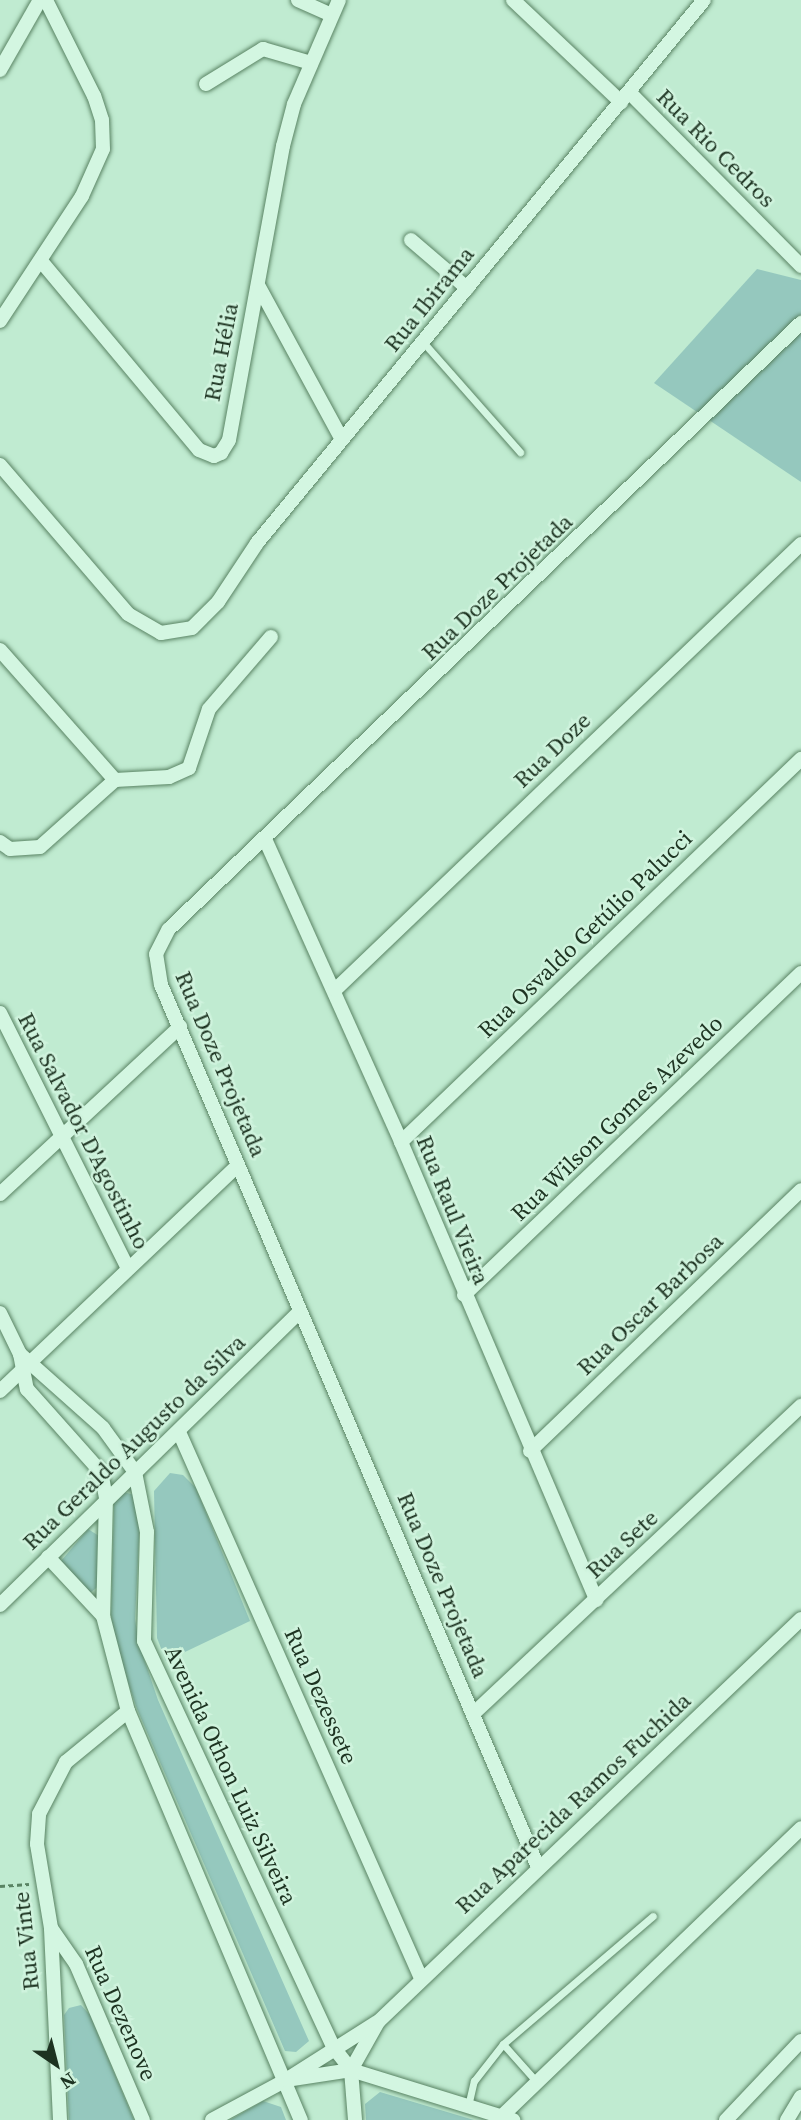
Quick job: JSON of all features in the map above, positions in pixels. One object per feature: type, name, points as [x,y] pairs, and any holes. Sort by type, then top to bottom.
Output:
[{"type":"street","points":[[0,70],[43,0]]},
{"type":"street","points":[[0,321],[95,173],[103,149],[102,120],[94,96],[43,0]]},
{"type":"street","points":[[299,0],[332,15]]},
{"type":"street","name":"Rua Hélia","points":[[41,261],[199,450],[214,456],[229,440],[283,146],[310,63],[339,0]]},
{"type":"street","name":"Rua Rio Cedros","points":[[513,0],[625,97],[801,266]]},
{"type":"street","name":"Rua Ibirama","points":[[0,465],[128,614],[161,633],[192,628],[342,440],[704,0]]},
{"type":"street","points":[[206,84],[263,49],[310,63]]},
{"type":"street","points":[[411,240],[467,288]]},
{"type":"street","points":[[258,285],[342,440]]},
{"type":"street","name":"Rua Doze Projetada","points":[[538,1867],[180,1027],[156,967],[159,942],[801,323]]},
{"type":"street","name":"Rua Doze","points":[[335,990],[801,544]]},
{"type":"street","points":[[0,842],[10,849],[40,847],[115,780],[169,777],[189,768],[209,709],[271,637]]},
{"type":"street","points":[[0,650],[115,780]]},
{"type":"street","name":"Rua Osvaldo Getúlio Palucci","points":[[401,1142],[801,760]]},
{"type":"street","name":"Rua Raul Vieira","points":[[265,839],[335,990],[596,1600]]},
{"type":"street","name":"Rua Wilson Gomes Azevedo","points":[[464,1295],[801,973]]},
{"type":"street","name":"Rua Salvador D'Agostinho","points":[[0,1013],[128,1269]]},
{"type":"street","points":[[0,1194],[180,1027]]},
{"type":"street","points":[[0,1391],[23,1362],[238,1166]]},
{"type":"street","name":"Rua Oscar Barbosa","points":[[530,1451],[801,1190]]},
{"type":"street","name":"Rua Geraldo Augusto da Silva","points":[[0,1605],[106,1497],[179,1432],[300,1311]]},
{"type":"street","name":"Avenida Othon Luiz Silveira","points":[[0,1313],[23,1362],[27,1389],[88,1452],[101,1472],[106,1497],[103,1616],[128,1711],[301,2120]]},
{"type":"street","name":"Avenida Othon Luiz Silveira","points":[[23,1362],[103,1428],[135,1472],[146,1532],[144,1641],[334,2048],[351,2070]]},
{"type":"street","name":"Rua Sete","points":[[474,1713],[801,1406]]},
{"type":"street","name":"Rua Dezessete","points":[[179,1432],[421,1978]]},
{"type":"street","points":[[48,1557],[103,1616]]},
{"type":"street","name":"Rua Aparecida Ramos Fuchida","points":[[351,2070],[379,2021],[421,1978],[801,1619]]},
{"type":"street","name":"Rua Vinte","points":[[60,2120],[51,1928],[43,1882],[39,1814],[48,1788],[66,1762],[128,1711]]},
{"type":"street","points":[[212,2120],[286,2080],[351,2070],[507,2118],[536,2081],[801,1828]]},
{"type":"street","name":"Rua Dezenove","points":[[51,1928],[76,1964],[143,2120]]},
{"type":"street","name":"Rua Aparecida Ramos Fuchida","points":[[286,2080],[379,2021]]},
{"type":"street","points":[[726,2120],[801,2041]]},
{"type":"street","points":[[351,2070],[355,2120]]},
{"type":"street","points":[[787,2120],[801,2097]]},
{"type":"lane","points":[[423,342],[520,452]]},
{"type":"lane","points":[[468,2106],[474,2081],[503,2044],[653,1916]]},
{"type":"lane","points":[[503,2044],[536,2081]]},
{"type":"path","points":[[0,1886],[43,1882]]},
{"type":"shaded area","points":[[757,269],[801,280],[801,482],[654,383]]},
{"type":"shaded area","points":[[170,1473],[183,1475],[196,1488],[250,1621],[166,1661],[157,1638],[154,1491]]},
{"type":"shaded area","points":[[124,1492],[134,1495],[140,1520],[135,1619],[139,1644],[158,1700],[309,2041],[296,2052],[285,2051],[137,1709],[117,1650],[111,1616],[114,1503]]},
{"type":"shaded area","points":[[88,1529],[99,1536],[100,1585],[90,1593],[61,1561]]},
{"type":"shaded area","points":[[81,2005],[90,2015],[134,2120],[69,2120],[64,2015],[69,2008]]},
{"type":"shaded area","points":[[380,2092],[474,2120],[366,2120],[365,2104]]},
{"type":"shaded area","points":[[263,2101],[281,2107],[286,2120],[230,2120]]}]
